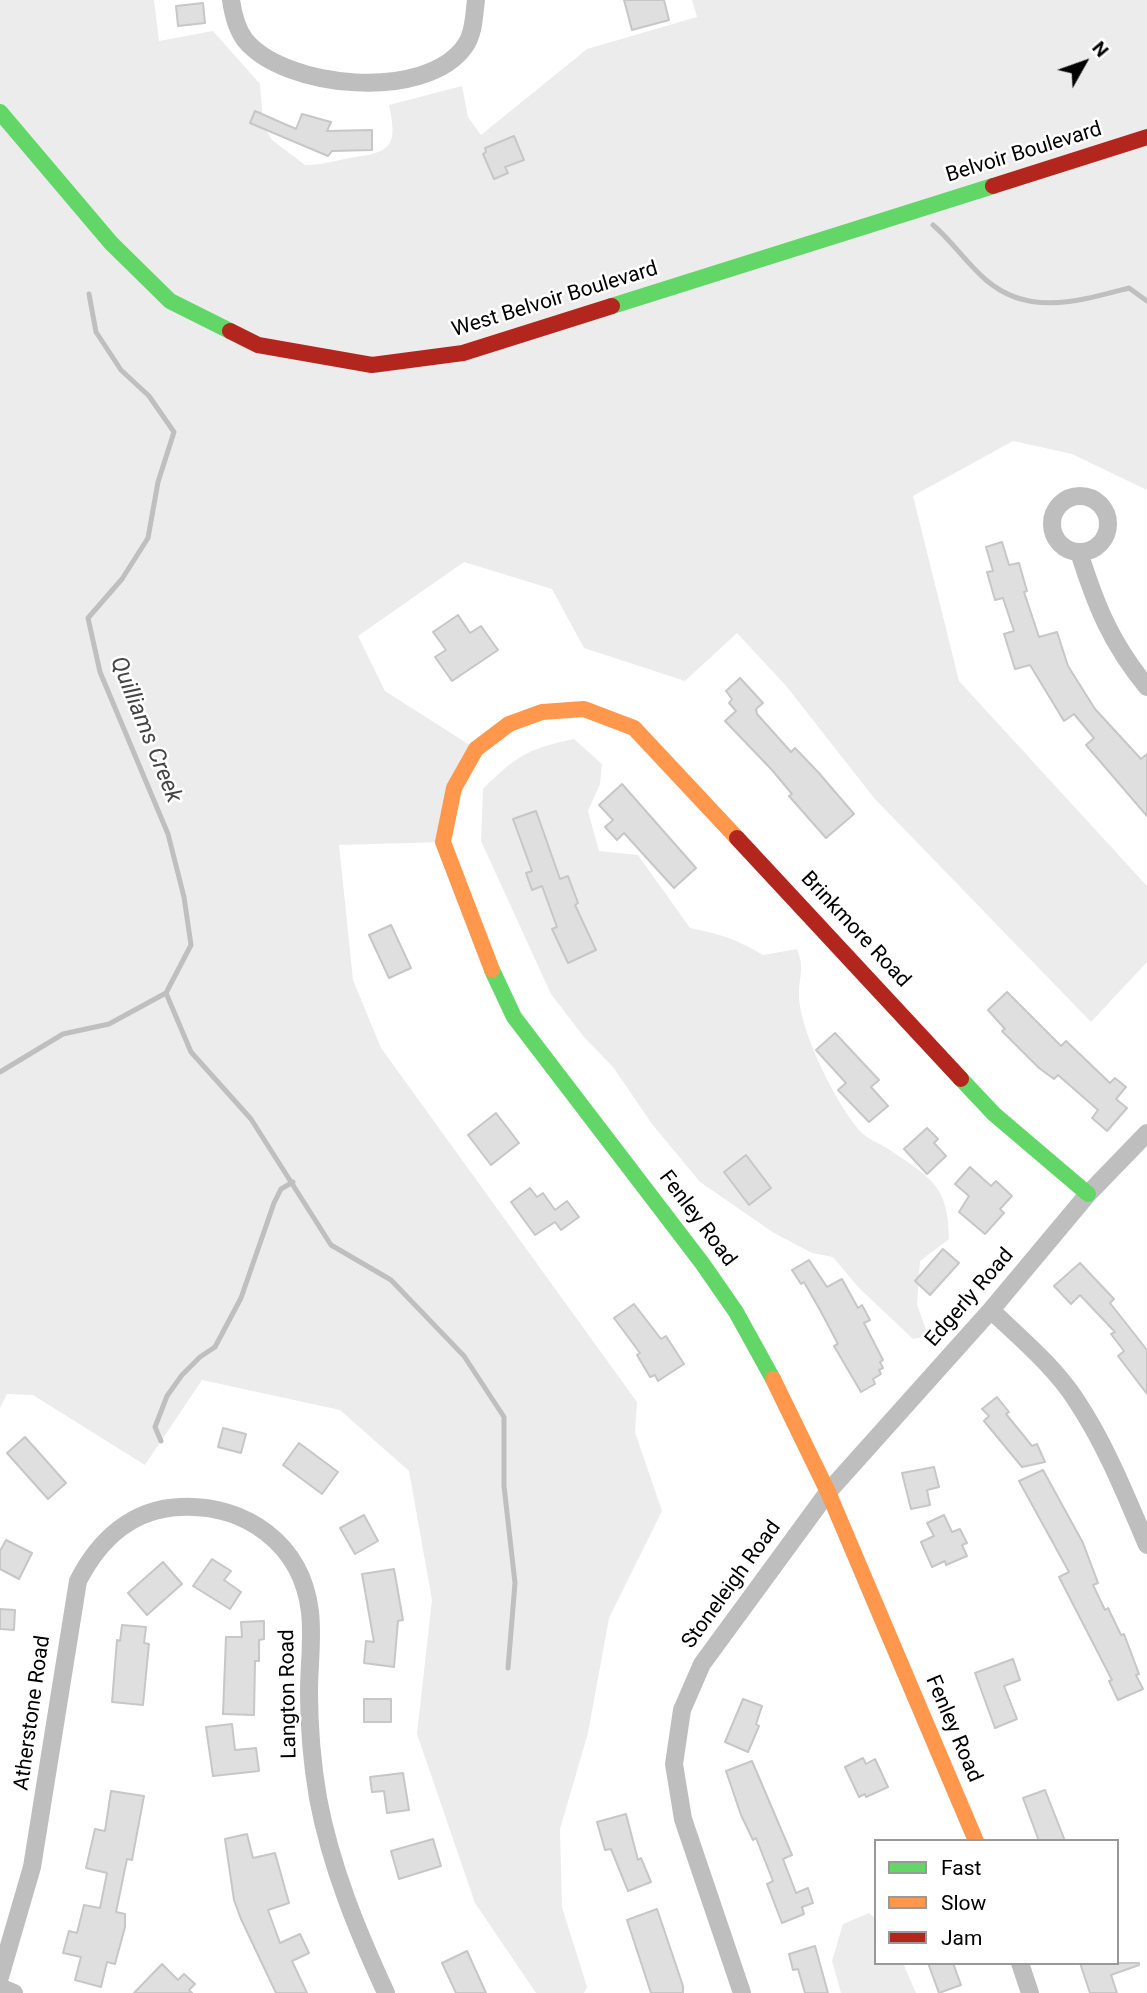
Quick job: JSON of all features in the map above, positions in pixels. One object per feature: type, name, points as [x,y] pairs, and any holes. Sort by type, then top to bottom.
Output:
[{"type":"street","points":[[231,0],[239,31],[261,54],[309,74],[344,81],[409,79],[444,66],[469,40],[475,0]]},
{"type":"street","name":"West Belvoir Boulevard","points":[[0,112],[111,243],[170,300],[258,345],[372,365],[463,353],[914,208]]},
{"type":"street","name":"Belvoir Boulevard","points":[[914,208],[1147,137]]},
{"type":"street","points":[[1079,552],[1104,624],[1123,658],[1147,687]]},
{"type":"street","name":"Brinkmore Road","points":[[584,709],[634,727],[994,1115],[1088,1194]]},
{"type":"street","name":"Fenley Road","points":[[584,709],[542,712],[509,724],[476,749],[454,788],[443,842],[483,951],[514,1017],[702,1262],[736,1312],[767,1367],[828,1492],[975,1839]]},
{"type":"street","name":"Edgerly Road","points":[[828,1492],[991,1310],[1088,1194],[1147,1133]]},
{"type":"street","points":[[991,1310],[1042,1359],[1076,1399],[1107,1454],[1147,1545]]},
{"type":"street","name":"Stoneleigh Road","points":[[742,1993],[683,1819],[674,1764],[682,1710],[702,1664],[828,1492]]},
{"type":"street","name":"Atherstone Road","points":[[0,1977],[32,1867],[78,1581],[90,1558],[124,1525],[152,1511],[177,1507]]},
{"type":"street","name":"Langton Road","points":[[177,1507],[204,1507],[230,1512],[256,1523],[280,1542],[298,1572],[310,1612],[310,1740],[329,1850],[344,1894],[386,1993]]},
{"type":"street","points":[[1021,1965],[1030,1993]]},
{"type":"street","points":[[0,1987],[15,1993]]},
{"type":"shaded area","points":[[0,0],[154,0],[159,41],[213,31],[260,84],[263,124],[272,140],[305,165],[378,152],[390,143],[392,137],[389,105],[462,86],[468,117],[481,135],[587,49],[697,17],[692,0],[1147,0],[1147,490],[1072,454],[1013,441],[913,496],[959,681],[1147,886],[1147,962],[1091,1022],[874,798],[787,687],[737,633],[685,681],[584,648],[552,589],[464,562],[358,636],[385,691],[476,749],[443,842],[339,845],[353,980],[381,1048],[637,1402],[635,1432],[662,1511],[609,1618],[588,1733],[560,1829],[562,1907],[587,1987],[584,1993],[536,1993],[475,1903],[417,1734],[432,1600],[409,1471],[340,1410],[202,1380],[145,1465],[33,1395],[7,1394],[0,1408]]},
{"type":"shaded area","points":[[574,739],[602,764],[600,784],[588,811],[599,851],[638,855],[690,928],[728,938],[763,955],[797,949],[801,967],[799,995],[805,1027],[812,1047],[841,1104],[863,1134],[925,1175],[934,1184],[945,1206],[949,1239],[920,1261],[917,1304],[928,1336],[913,1339],[859,1288],[833,1257],[812,1253],[774,1233],[700,1182],[652,1124],[613,1067],[584,1037],[551,994],[481,841],[483,789],[524,755],[545,746]]},
{"type":"shaded area","points":[[869,1913],[874,1917],[874,1965],[904,1965],[916,1993],[841,1993],[832,1961],[843,1924]]},
{"type":"building","points":[[624,0],[664,0],[669,20],[632,30]]},
{"type":"building","points":[[203,3],[205,23],[178,26],[176,6]]},
{"type":"building","points":[[255,111],[296,129],[302,114],[331,122],[327,131],[372,130],[372,150],[332,151],[328,156],[250,123]]},
{"type":"building","points":[[514,136],[524,160],[505,167],[508,173],[494,179],[483,154],[486,152],[485,148]]},
{"type":"building","points":[[1002,542],[1009,565],[1019,563],[1027,591],[1024,592],[1039,637],[1057,632],[1068,666],[1095,709],[1141,759],[1147,754],[1147,816],[1086,745],[1094,738],[1074,714],[1064,721],[1030,665],[1015,669],[1004,634],[1014,631],[1003,598],[995,600],[987,572],[993,571],[986,547]]},
{"type":"building","points":[[458,615],[470,633],[481,626],[498,650],[452,681],[435,657],[446,650],[433,632]]},
{"type":"building","points":[[740,678],[763,703],[756,709],[757,714],[791,752],[795,748],[854,814],[826,838],[789,796],[792,794],[772,770],[725,721],[736,711],[729,703],[732,699],[726,691]]},
{"type":"building","points":[[622,784],[696,868],[674,888],[624,833],[617,840],[605,827],[613,820],[599,805]]},
{"type":"building","points":[[536,811],[560,879],[568,876],[578,903],[575,905],[596,950],[568,963],[552,929],[557,927],[542,886],[532,890],[526,873],[532,871],[513,819]]},
{"type":"building","points":[[391,925],[411,968],[389,978],[369,935]]},
{"type":"building","points":[[1007,992],[1061,1046],[1066,1041],[1110,1083],[1115,1078],[1126,1087],[1116,1099],[1127,1108],[1107,1131],[1092,1118],[1098,1110],[1058,1075],[1054,1079],[1039,1068],[1002,1031],[1005,1029],[988,1010]]},
{"type":"building","points":[[835,1033],[879,1080],[871,1087],[888,1106],[869,1122],[838,1090],[846,1083],[816,1050]]},
{"type":"building","points":[[496,1113],[519,1143],[491,1165],[468,1135]]},
{"type":"building","points":[[927,1128],[938,1139],[934,1143],[946,1156],[927,1174],[904,1149]]},
{"type":"building","points":[[746,1155],[771,1188],[749,1205],[724,1172]]},
{"type":"building","points":[[970,1167],[991,1186],[996,1181],[1012,1196],[1000,1209],[1004,1213],[985,1234],[959,1212],[969,1196],[955,1184]]},
{"type":"building","points":[[530,1188],[537,1197],[543,1193],[555,1210],[567,1201],[579,1217],[561,1230],[555,1222],[535,1235],[511,1202]]},
{"type":"building","points":[[943,1249],[959,1263],[930,1295],[915,1281]]},
{"type":"building","points":[[809,1260],[827,1287],[842,1279],[858,1308],[862,1305],[870,1320],[864,1323],[883,1360],[880,1362],[883,1368],[879,1370],[881,1374],[873,1379],[875,1384],[861,1392],[834,1346],[838,1344],[820,1310],[804,1282],[801,1284],[792,1270]]},
{"type":"building","points":[[1080,1263],[1114,1299],[1110,1303],[1147,1350],[1147,1394],[1118,1356],[1124,1351],[1111,1334],[1115,1332],[1080,1295],[1071,1304],[1054,1286]]},
{"type":"building","points":[[634,1304],[661,1339],[666,1336],[684,1364],[658,1381],[655,1375],[650,1377],[637,1355],[640,1353],[614,1318]]},
{"type":"building","points":[[997,1397],[1009,1412],[1006,1414],[1032,1446],[1037,1444],[1045,1462],[1022,1467],[984,1421],[989,1416],[982,1409]]},
{"type":"building","points":[[223,1428],[246,1434],[241,1453],[218,1447]]},
{"type":"building","points":[[25,1437],[66,1483],[48,1499],[7,1453]]},
{"type":"building","points":[[299,1443],[338,1472],[322,1494],[283,1465]]},
{"type":"building","points":[[934,1467],[939,1487],[927,1490],[930,1505],[911,1509],[902,1473]]},
{"type":"building","points":[[1043,1470],[1083,1543],[1098,1583],[1093,1585],[1105,1610],[1108,1608],[1121,1635],[1124,1634],[1139,1674],[1136,1675],[1143,1689],[1118,1700],[1109,1681],[1112,1680],[1059,1577],[1069,1572],[1019,1481]]},
{"type":"building","points":[[364,1515],[378,1541],[355,1554],[340,1528]]},
{"type":"building","points":[[944,1515],[952,1532],[960,1529],[967,1543],[962,1545],[967,1556],[946,1565],[945,1561],[932,1567],[921,1542],[934,1536],[927,1523]]},
{"type":"building","points":[[6,1540],[32,1553],[19,1579],[0,1569],[0,1551]]},
{"type":"building","points":[[212,1559],[231,1571],[224,1580],[241,1592],[230,1609],[193,1586]]},
{"type":"building","points":[[163,1562],[182,1584],[147,1615],[128,1593]]},
{"type":"building","points":[[394,1569],[403,1620],[398,1621],[394,1667],[364,1663],[366,1641],[374,1642],[362,1574]]},
{"type":"building","points":[[0,1609],[15,1610],[14,1630],[0,1629]]},
{"type":"building","points":[[264,1621],[264,1639],[259,1640],[259,1661],[255,1661],[254,1715],[223,1714],[226,1637],[242,1637],[241,1622]]},
{"type":"building","points":[[122,1625],[146,1627],[144,1643],[149,1644],[143,1705],[112,1702],[117,1640],[120,1641]]},
{"type":"building","points":[[1013,1659],[1020,1680],[1004,1686],[1017,1719],[995,1728],[975,1673]]},
{"type":"building","points":[[364,1699],[391,1699],[391,1722],[364,1722]]},
{"type":"building","points":[[743,1699],[762,1706],[756,1724],[759,1726],[748,1752],[725,1742]]},
{"type":"building","points":[[232,1724],[235,1750],[256,1748],[259,1771],[213,1776],[206,1727]]},
{"type":"building","points":[[863,1758],[866,1764],[875,1759],[888,1787],[866,1797],[865,1794],[859,1797],[845,1767]]},
{"type":"building","points":[[752,1761],[792,1855],[783,1859],[796,1893],[808,1888],[813,1903],[802,1907],[804,1914],[782,1923],[767,1884],[773,1881],[756,1838],[753,1840],[741,1815],[726,1771]]},
{"type":"building","points":[[403,1773],[409,1810],[387,1813],[384,1791],[372,1792],[370,1777]]},
{"type":"building","points":[[1045,1790],[1064,1839],[1038,1839],[1023,1798]]},
{"type":"building","points":[[111,1791],[144,1796],[132,1860],[127,1859],[116,1912],[125,1914],[125,1927],[115,1964],[107,1962],[101,1987],[75,1980],[81,1957],[63,1953],[69,1931],[77,1933],[84,1905],[100,1908],[107,1873],[86,1868],[95,1829],[105,1831]]},
{"type":"building","points":[[626,1814],[638,1860],[641,1858],[651,1882],[628,1891],[611,1849],[605,1850],[597,1822]]},
{"type":"building","points":[[247,1834],[253,1858],[275,1853],[289,1903],[268,1910],[280,1943],[300,1934],[309,1953],[292,1961],[307,1993],[276,1993],[241,1919],[234,1900],[225,1839]]},
{"type":"building","points":[[433,1839],[441,1866],[399,1879],[391,1851]]},
{"type":"building","points":[[657,1909],[683,1993],[651,1993],[627,1920]]},
{"type":"building","points":[[815,1946],[828,1993],[805,1993],[798,1969],[793,1970],[789,1954]]},
{"type":"building","points":[[467,1951],[486,1993],[456,1993],[442,1963]]},
{"type":"building","points":[[1139,1963],[1111,1975],[1117,1993],[1090,1993],[1081,1965]]},
{"type":"building","points":[[162,1964],[178,1980],[184,1974],[195,1984],[189,1990],[192,1993],[134,1993]]},
{"type":"building","points":[[929,1965],[954,1965],[961,1985],[939,1993]]},
{"type":"waterway","points":[[933,225],[986,280],[1002,292],[1019,299],[1055,303],[1129,288],[1147,301]]},
{"type":"waterway","name":"Quilliams Creek","points":[[0,1072],[63,1034],[109,1024],[166,993],[191,945],[184,897],[168,834],[100,672],[88,618],[122,579],[148,538],[158,482],[174,432],[149,396],[121,370],[96,332],[89,294]]},
{"type":"waterway","points":[[166,993],[191,1052],[251,1119],[331,1245],[391,1280],[464,1356],[504,1417],[504,1486],[515,1583],[508,1668]]},
{"type":"waterway","points":[[161,1441],[155,1427],[167,1396],[182,1375],[215,1347],[241,1298],[274,1203],[281,1189],[293,1182]]},
{"type":"traffic: fast","points":[[0,112],[111,243],[170,301],[230,331]]},
{"type":"traffic: fast","points":[[612,306],[993,186]]},
{"type":"traffic: fast","points":[[492,970],[514,1017],[702,1263],[736,1312],[773,1379]]},
{"type":"traffic: fast","points":[[961,1079],[994,1114],[1088,1194]]},
{"type":"traffic: slow","points":[[492,970],[443,842],[454,788],[476,749],[509,724],[542,712],[584,709],[634,728],[737,838]]},
{"type":"traffic: slow","points":[[773,1379],[828,1492],[975,1839]]},
{"type":"traffic: jam","points":[[993,186],[1147,137]]},
{"type":"traffic: jam","points":[[230,331],[258,345],[372,365],[463,353],[612,306]]},
{"type":"traffic: jam","points":[[737,838],[961,1079]]}]
